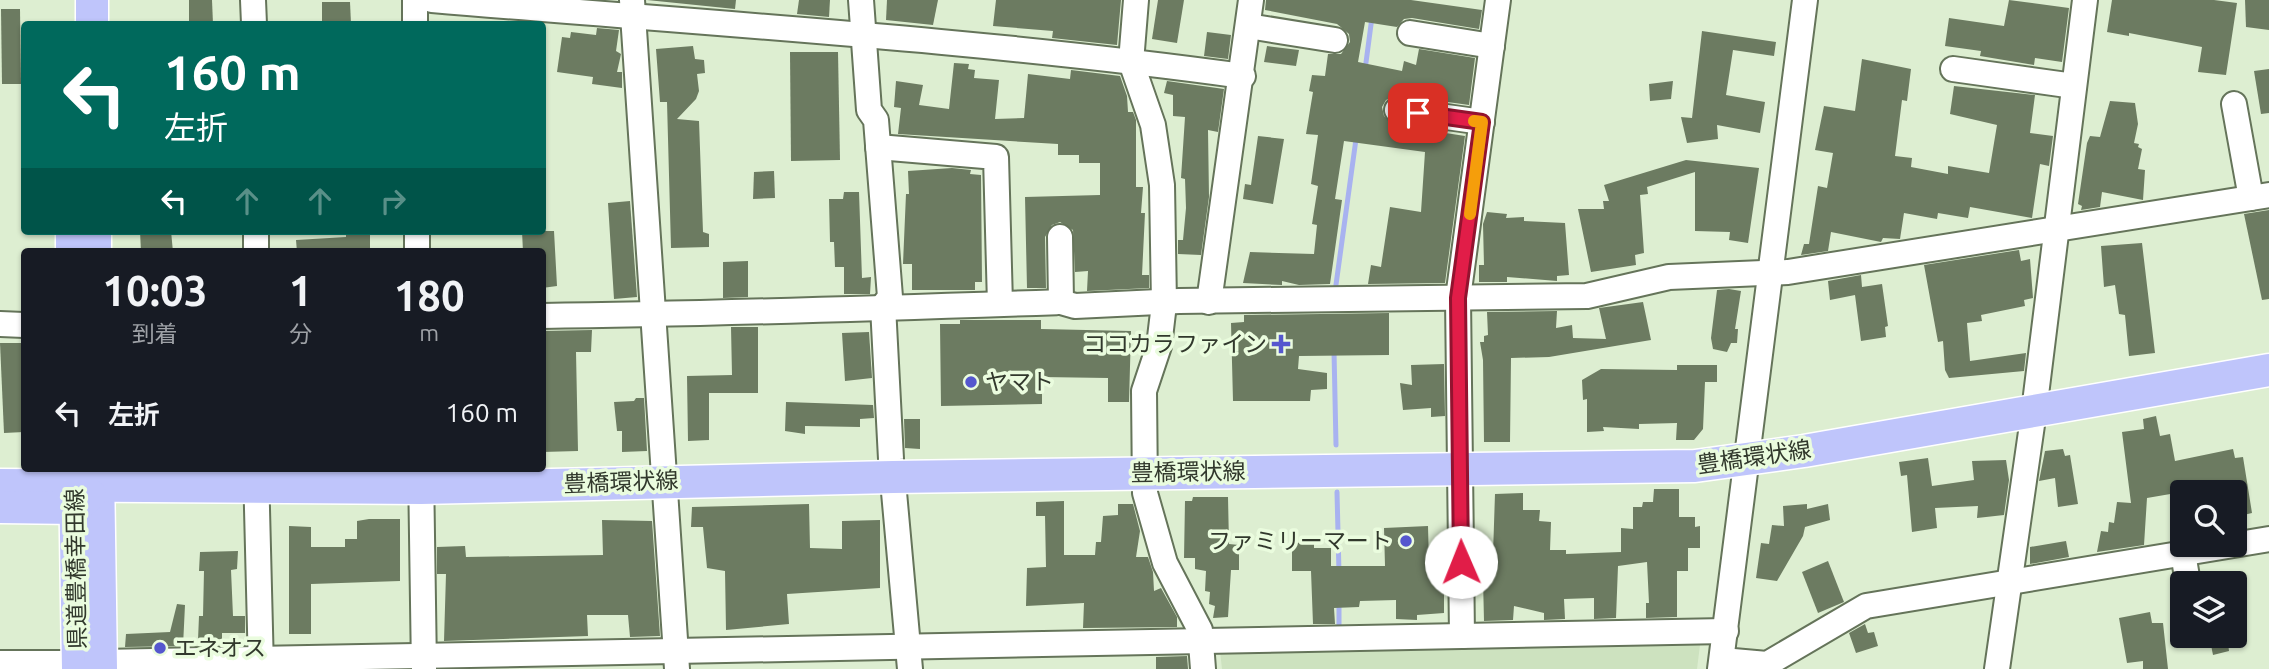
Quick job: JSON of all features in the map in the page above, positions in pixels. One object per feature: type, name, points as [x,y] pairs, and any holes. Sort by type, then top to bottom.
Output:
[{"type":"main road","points":[[71,0],[71,21]]},
{"type":"main road","points":[[92,0],[92,21]]},
{"type":"main road","name":"豊橋環状線","points":[[0,485],[256,478],[666,481],[1695,466],[1746,460],[2269,370]]},
{"type":"main road","name":"豊橋環状線","points":[[0,507],[84,483]]},
{"type":"main road","name":"県道豊橋幸田線","points":[[84,483],[89,666]]},
{"type":"street","points":[[253,0],[254,21]]},
{"type":"street","points":[[415,0],[415,21]]},
{"type":"street","points":[[432,0],[632,9],[1243,76]]},
{"type":"street","points":[[862,0],[869,110],[876,120],[890,297],[883,306],[893,477],[909,658]]},
{"type":"street","points":[[1136,0],[1131,62],[1153,125],[1162,185],[1164,304],[1159,346],[1144,391],[1144,473],[1147,505],[1158,546],[1196,620],[1203,641],[1203,669]]},
{"type":"street","points":[[1209,302],[1243,76],[1251,0]]},
{"type":"street","points":[[1462,636],[1458,298],[1498,0]]},
{"type":"street","points":[[1805,0],[1721,665],[1767,664],[1866,606],[2170,555]]},
{"type":"street","points":[[1997,669],[2034,411],[2085,0]]},
{"type":"street","points":[[632,9],[676,659]]},
{"type":"street","points":[[1248,26],[1335,40]]},
{"type":"street","points":[[1410,33],[1492,46]]},
{"type":"street","points":[[1953,69],[2074,86]]},
{"type":"street","points":[[546,316],[1061,302],[1075,306],[1587,296],[1669,277],[1770,274],[2260,196],[2234,104]]},
{"type":"street","points":[[1397,110],[1482,122]]},
{"type":"street","points":[[878,147],[996,157],[1000,304]]},
{"type":"street","points":[[1060,237],[1061,302]]},
{"type":"street","points":[[0,324],[21,324]]},
{"type":"street","points":[[256,478],[261,664]]},
{"type":"street","points":[[421,478],[423,662]]},
{"type":"street","points":[[2247,543],[2269,539]]},
{"type":"street","points":[[0,663],[89,666],[909,658],[1203,641],[1726,631]]},
{"type":"shaded area","points":[[1697,639],[1700,645],[1697,669],[1222,669],[1220,651]]},
{"type":"building","points":[[189,0],[212,0],[213,21],[189,21]]},
{"type":"building","points":[[647,0],[736,0],[735,9]]},
{"type":"building","points":[[799,0],[830,0],[829,17],[797,14]]},
{"type":"building","points":[[887,0],[938,0],[933,25],[886,20]]},
{"type":"building","points":[[996,0],[1121,0],[1117,45],[1052,38],[1053,31],[993,26]]},
{"type":"building","points":[[1158,0],[1184,0],[1177,43],[1152,39]]},
{"type":"building","points":[[1266,0],[1411,0],[1482,10],[1479,29],[1412,18],[1404,19],[1397,27],[1365,22],[1358,62],[1402,71],[1404,61],[1416,65],[1419,49],[1475,58],[1469,105],[1398,95],[1386,100],[1382,107],[1384,116],[1394,125],[1465,136],[1445,283],[1368,284],[1371,265],[1381,267],[1390,207],[1421,212],[1425,152],[1344,141],[1335,199],[1342,200],[1330,284],[1299,285],[1282,281],[1282,285],[1243,283],[1250,252],[1314,254],[1317,225],[1312,224],[1318,186],[1311,184],[1318,135],[1306,134],[1313,92],[1309,91],[1312,75],[1325,76],[1328,54],[1341,54],[1350,42],[1349,34],[1337,24],[1265,10]]},
{"type":"building","points":[[2009,0],[2069,8],[2062,62],[2035,58],[2034,65],[1980,56],[1981,51],[1945,46],[1949,18],[2004,26]]},
{"type":"building","points":[[2112,0],[2214,0],[2237,3],[2226,75],[2198,72],[2202,47],[2129,33],[2129,36],[2107,32]]},
{"type":"building","points":[[2245,0],[2269,0],[2269,30],[2246,27]]},
{"type":"building","points":[[322,2],[350,2],[351,21],[322,21]]},
{"type":"building","points":[[1,9],[20,9],[21,84],[2,84]]},
{"type":"building","points":[[597,28],[619,30],[616,51],[621,54],[617,72],[622,72],[622,88],[592,84],[593,77],[557,72],[562,37],[570,38],[571,32],[596,35]]},
{"type":"building","points":[[1702,31],[1776,42],[1774,56],[1733,50],[1726,95],[1765,102],[1760,133],[1717,125],[1718,139],[1687,143],[1681,117],[1692,118]]},
{"type":"building","points":[[1207,32],[1231,35],[1228,59],[1204,56]]},
{"type":"building","points":[[693,46],[695,59],[704,60],[705,73],[697,74],[699,91],[696,99],[677,119],[699,121],[703,232],[709,234],[709,247],[671,248],[667,102],[660,102],[656,49]]},
{"type":"building","points":[[1267,46],[1299,50],[1296,66],[1264,62]]},
{"type":"building","points":[[790,52],[838,52],[840,160],[791,161]]},
{"type":"building","points":[[1862,59],[1911,69],[1907,101],[1902,100],[1895,156],[1912,158],[1911,167],[1948,174],[1948,166],[1989,173],[1997,125],[1950,114],[1954,86],[2035,95],[2030,133],[2053,136],[2049,166],[2040,164],[2032,218],[1970,207],[1968,218],[1938,213],[1937,219],[1904,213],[1900,239],[1883,238],[1881,242],[1831,232],[1828,251],[1801,255],[1804,244],[1809,244],[1818,186],[1827,188],[1833,153],[1815,150],[1824,106],[1855,111]]},
{"type":"building","points":[[954,63],[969,64],[968,69],[975,70],[974,78],[999,80],[995,119],[1024,118],[1028,74],[1070,79],[1071,70],[1120,76],[1127,96],[1128,112],[1133,112],[1136,120],[1136,187],[1143,187],[1141,213],[1145,213],[1142,275],[1149,275],[1149,288],[1087,291],[1088,271],[1075,272],[1073,230],[1060,222],[1052,225],[1045,237],[1046,288],[1027,288],[1025,197],[1100,195],[1100,163],[1079,163],[1079,155],[1058,155],[1058,144],[898,134],[901,108],[894,107],[896,81],[923,85],[919,105],[949,109]]},
{"type":"building","points":[[2269,69],[2269,113],[2261,114],[2254,71]]},
{"type":"building","points":[[1167,81],[1224,89],[1218,132],[1208,130],[1209,197],[1201,255],[1178,254],[1178,240],[1183,240],[1186,208],[1185,179],[1181,178],[1185,117],[1173,116],[1173,95],[1164,93]]},
{"type":"building","points":[[1673,81],[1671,99],[1650,101],[1649,84]]},
{"type":"building","points":[[2110,101],[2135,103],[2138,124],[2134,143],[2139,144],[2138,147],[2142,149],[2138,169],[2145,170],[2143,200],[2102,192],[2100,207],[2081,210],[2082,206],[2078,204],[2087,143],[2090,136],[2100,137]]},
{"type":"building","points":[[1258,136],[1284,139],[1273,204],[1243,199],[1245,184],[1251,185]]},
{"type":"building","points":[[1686,160],[1759,168],[1748,243],[1729,240],[1730,232],[1695,231],[1695,172],[1647,187],[1648,194],[1640,195],[1644,253],[1635,255],[1636,265],[1591,272],[1578,209],[1604,209],[1603,201],[1609,201],[1604,185]]},
{"type":"building","points":[[952,168],[971,170],[970,174],[981,175],[982,282],[975,282],[975,290],[912,290],[912,264],[903,264],[906,194],[909,194],[908,171]]},
{"type":"building","points":[[774,171],[775,198],[753,199],[754,172]]},
{"type":"building","points":[[844,192],[859,192],[862,278],[871,277],[870,294],[844,294],[844,267],[835,267],[834,242],[830,242],[829,199],[843,199]]},
{"type":"building","points":[[630,201],[637,297],[614,299],[608,203]]},
{"type":"building","points":[[2269,210],[2269,299],[2262,300],[2244,214]]},
{"type":"building","points":[[1487,212],[1507,214],[1506,218],[1524,217],[1524,221],[1565,223],[1569,275],[1557,276],[1557,281],[1507,277],[1507,282],[1479,282],[1479,265],[1484,265],[1483,224]]},
{"type":"building","points":[[546,231],[554,231],[557,286],[546,287],[546,248],[523,248],[522,235],[546,235]]},
{"type":"building","points":[[140,235],[171,235],[173,248],[141,248]]},
{"type":"building","points":[[370,235],[370,248],[297,248],[296,240]]},
{"type":"building","points":[[2142,243],[2155,353],[2129,356],[2125,315],[2119,314],[2115,285],[2104,287],[2101,246]]},
{"type":"building","points":[[2019,250],[2021,261],[2030,259],[2033,298],[2024,300],[2025,306],[1981,315],[1982,321],[1967,323],[1970,361],[2026,353],[2024,371],[1949,378],[1945,370],[1943,341],[1938,342],[1924,265]]},
{"type":"building","points":[[748,261],[748,297],[723,298],[723,262]]},
{"type":"building","points":[[1861,275],[1862,287],[1882,284],[1888,326],[1885,327],[1886,337],[1861,341],[1855,295],[1830,300],[1828,281]]},
{"type":"building","points":[[1717,290],[1741,291],[1735,329],[1738,329],[1737,343],[1731,343],[1727,352],[1713,349],[1711,338]]},
{"type":"building","points":[[1643,302],[1651,340],[1549,357],[1511,358],[1510,442],[1484,442],[1483,360],[1480,342],[1484,342],[1484,336],[1488,335],[1487,312],[1557,311],[1556,328],[1572,325],[1573,338],[1606,339],[1599,308]]},
{"type":"building","points":[[1389,313],[1389,355],[1299,356],[1298,369],[1327,373],[1327,389],[1311,390],[1310,401],[1233,401],[1231,323],[1244,322],[1244,315]]},
{"type":"building","points":[[960,320],[1041,320],[1041,329],[1131,331],[1129,402],[1108,402],[1108,378],[1042,377],[1042,404],[941,406],[940,324],[960,324]]},
{"type":"building","points":[[731,327],[758,327],[758,393],[709,393],[709,440],[688,441],[687,376],[732,375]]},
{"type":"building","points":[[592,330],[591,352],[576,352],[578,451],[546,452],[546,331]]},
{"type":"building","points":[[869,332],[872,378],[845,381],[842,333]]},
{"type":"building","points":[[0,343],[21,343],[21,432],[4,433]]},
{"type":"building","points":[[1444,364],[1445,416],[1431,417],[1431,408],[1403,410],[1400,383],[1412,385],[1411,365]]},
{"type":"building","points":[[1677,365],[1717,365],[1717,382],[1705,382],[1703,429],[1694,440],[1676,440],[1677,423],[1639,424],[1639,429],[1603,427],[1604,431],[1587,432],[1587,399],[1583,400],[1582,380],[1601,369],[1677,370]]},
{"type":"building","points":[[636,398],[644,398],[647,451],[622,452],[622,431],[617,431],[614,402],[634,401]]},
{"type":"building","points":[[786,402],[873,405],[874,418],[860,419],[860,427],[805,426],[805,434],[785,431]]},
{"type":"building","points":[[2156,416],[2160,436],[2170,434],[2175,461],[2233,449],[2235,458],[2243,457],[2247,480],[2170,480],[2170,494],[2147,498],[2144,545],[2097,552],[2101,531],[2108,532],[2109,522],[2114,523],[2117,502],[2131,503],[2122,432],[2144,429],[2143,419]]},
{"type":"building","points":[[904,419],[920,419],[920,449],[905,448]]},
{"type":"building","points":[[2063,449],[2065,456],[2070,455],[2078,504],[2058,507],[2055,478],[2039,481],[2045,451]]},
{"type":"building","points":[[1928,458],[1932,486],[1974,480],[1972,461],[2006,460],[2009,480],[2004,515],[1977,518],[1978,506],[1935,508],[1937,528],[1912,532],[1907,475],[1901,476],[1899,462]]},
{"type":"building","points":[[2247,482],[2252,513],[2247,514]]},
{"type":"building","points":[[1654,489],[1679,489],[1679,517],[1695,517],[1695,527],[1700,526],[1700,548],[1688,548],[1688,571],[1677,571],[1677,617],[1646,618],[1646,603],[1649,603],[1647,562],[1618,566],[1616,618],[1594,619],[1594,598],[1564,599],[1565,619],[1544,620],[1544,613],[1514,606],[1513,620],[1484,621],[1483,579],[1484,568],[1488,567],[1488,554],[1493,554],[1495,494],[1523,493],[1523,510],[1540,510],[1539,521],[1551,522],[1550,550],[1566,550],[1566,554],[1621,552],[1621,528],[1633,529],[1633,507],[1642,507],[1643,502],[1653,502]]},
{"type":"building","points":[[1193,497],[1228,497],[1229,544],[1239,545],[1239,570],[1231,570],[1228,617],[1213,618],[1215,606],[1209,604],[1210,592],[1205,591],[1206,571],[1195,569],[1195,558],[1184,558],[1185,501],[1192,501]]},
{"type":"building","points":[[1064,501],[1064,555],[1095,555],[1096,542],[1101,542],[1103,516],[1118,515],[1118,504],[1133,504],[1140,531],[1136,557],[1148,557],[1153,572],[1154,591],[1161,588],[1177,617],[1177,627],[1083,628],[1084,603],[1026,606],[1027,568],[1046,567],[1045,516],[1036,516],[1036,502]]},
{"type":"building","points":[[809,504],[810,548],[842,549],[842,521],[880,520],[880,588],[787,594],[789,624],[726,630],[725,571],[707,568],[703,527],[691,527],[692,507]]},
{"type":"building","points":[[1807,504],[1807,509],[1828,504],[1830,520],[1805,527],[1803,536],[1777,581],[1756,578],[1761,543],[1769,544],[1772,525],[1784,526],[1783,506]]},
{"type":"building","points":[[400,519],[400,581],[311,584],[311,634],[289,634],[289,526],[311,527],[311,547],[345,547],[345,539],[357,539],[357,521]]},
{"type":"building","points":[[602,520],[652,521],[660,636],[630,637],[628,615],[587,615],[588,636],[444,641],[446,574],[437,574],[437,547],[465,546],[466,557],[603,555]]},
{"type":"building","points":[[1428,526],[1429,564],[1442,564],[1444,571],[1444,613],[1417,615],[1417,620],[1396,619],[1396,600],[1360,601],[1359,607],[1334,608],[1335,624],[1313,624],[1311,571],[1292,571],[1292,543],[1314,542],[1314,548],[1331,548],[1331,566],[1385,566],[1384,528]]},
{"type":"building","points":[[2066,541],[2069,557],[2030,564],[2030,547]]},
{"type":"building","points":[[238,551],[237,569],[231,570],[233,616],[245,616],[245,633],[222,633],[222,639],[198,640],[199,616],[203,616],[204,571],[199,571],[200,552]]},
{"type":"building","points":[[1828,561],[1844,602],[1818,613],[1802,572]]},
{"type":"building","points":[[177,604],[185,605],[183,646],[125,647],[126,634],[170,632]]},
{"type":"building","points":[[2150,612],[2152,623],[2163,623],[2168,669],[2143,669],[2143,661],[2127,663],[2119,618]]},
{"type":"building","points":[[1865,624],[1868,633],[1874,632],[1878,646],[1856,653],[1849,633]]},
{"type":"building","points":[[2212,648],[2229,648],[2229,651],[2213,655]]},
{"type":"building","points":[[1187,656],[1188,669],[1156,669],[1156,657]]},
{"type":"waterway","points":[[1365,70],[1372,17]]},
{"type":"waterway","points":[[1335,292],[1356,139]]},
{"type":"waterway","points":[[1334,351],[1336,445]]},
{"type":"waterway","points":[[1337,492],[1339,573]]},
{"type":"waterway","points":[[1339,601],[1339,629],[1343,629]]},
{"type":"slow traffic","points":[[1470,214],[1482,122],[1474,121]]},
{"type":"place","name":"ココカラファイン","points":[[1281,344]]},
{"type":"place","name":"ヤマト","points":[[971,382]]},
{"type":"place","name":"ファミリーマート","points":[[1406,541]]},
{"type":"place","name":"エネオス","points":[[160,648]]},
{"type":"route","points":[[1418,113],[1482,122],[1458,298],[1461,562]]}]
